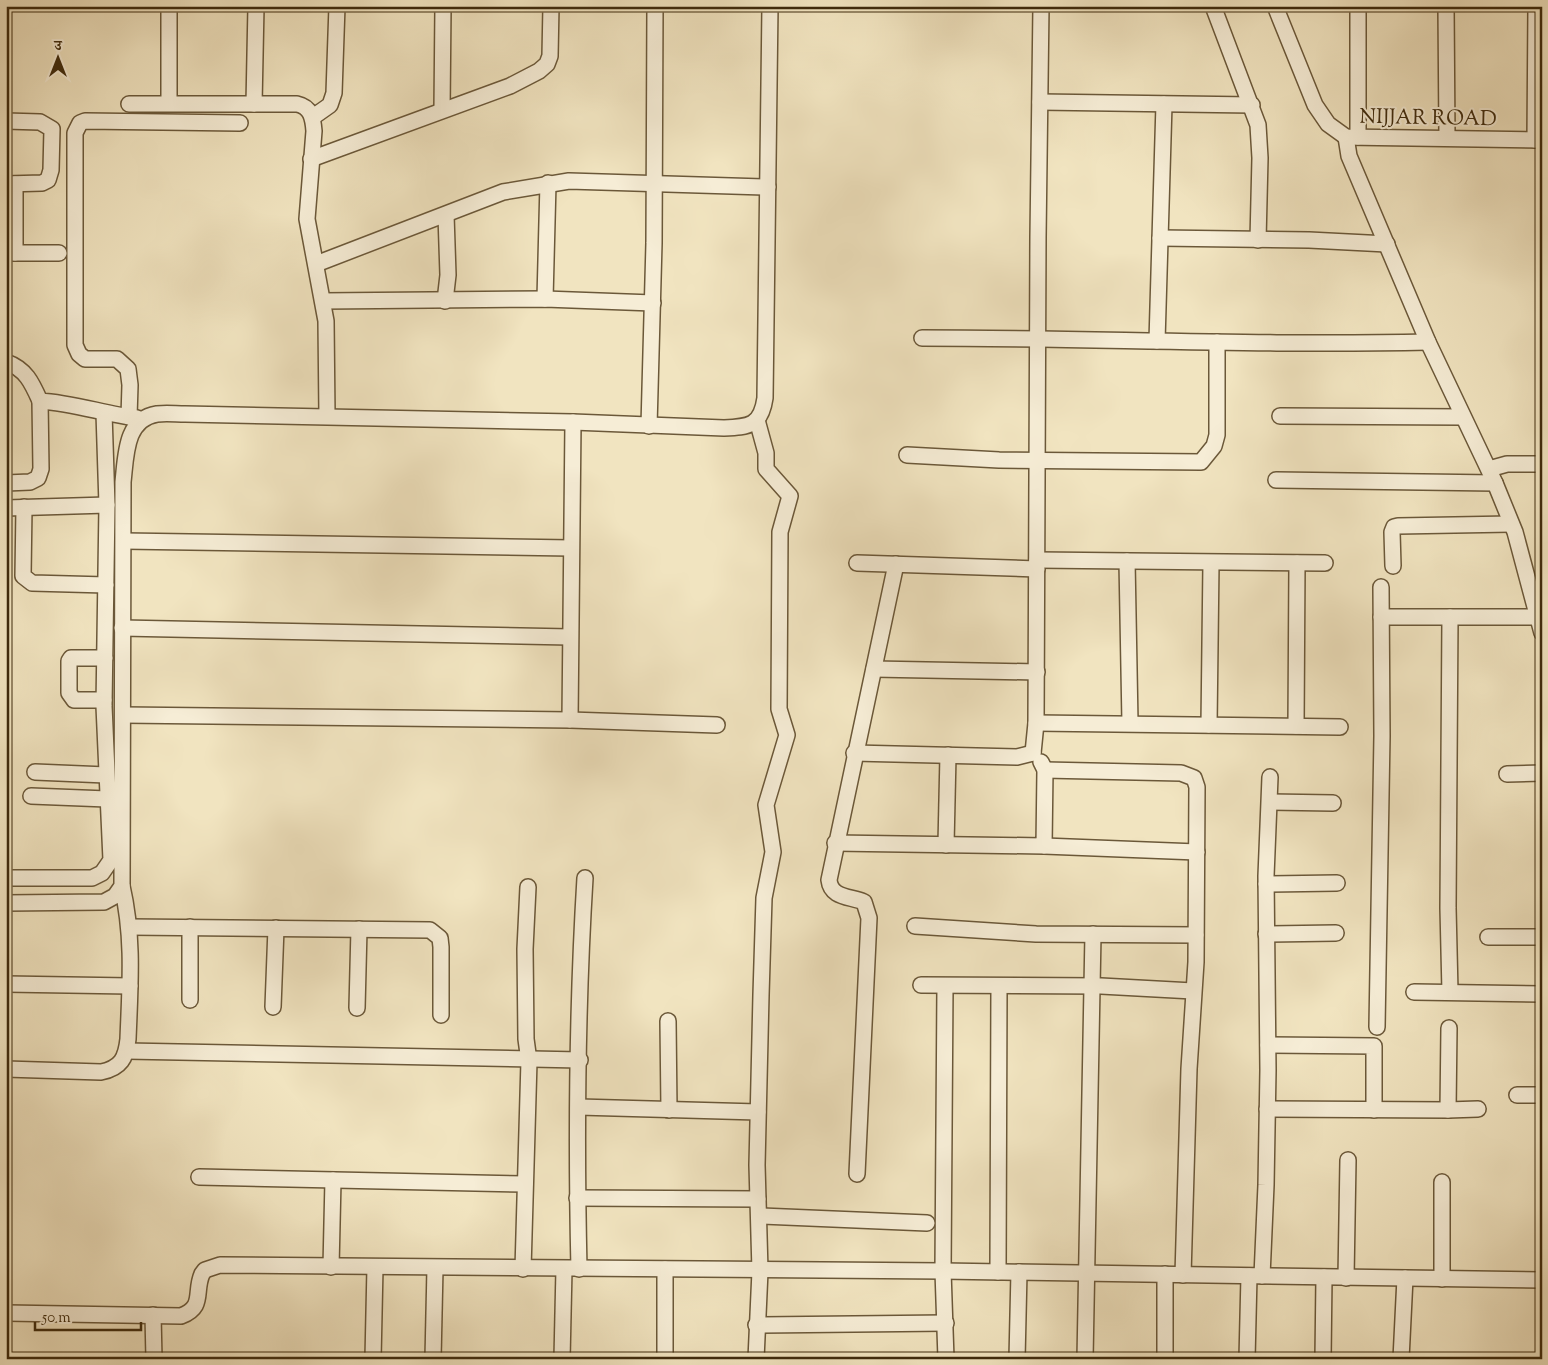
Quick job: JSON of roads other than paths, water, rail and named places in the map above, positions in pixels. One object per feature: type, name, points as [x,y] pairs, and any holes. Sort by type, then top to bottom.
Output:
[{"type":"street","points":[[168,103],[169,6]]},
{"type":"street","points":[[254,104],[256,6]]},
{"type":"street","points":[[313,117],[330,105],[334,93],[337,6]]},
{"type":"street","points":[[442,110],[443,6]]},
{"type":"street","points":[[311,159],[510,86],[540,71],[548,64],[551,46],[550,6]]},
{"type":"street","points":[[649,426],[653,302],[655,6]]},
{"type":"street","points":[[40,402],[61,402],[104,413],[136,418],[157,414],[327,416],[724,428],[744,427],[758,420],[763,412],[765,398],[770,6]]},
{"type":"street","points":[[1041,6],[1037,672],[1036,723],[1033,753],[1045,770],[1044,846]]},
{"type":"street","points":[[1214,6],[1252,105],[1260,141],[1258,240]]},
{"type":"street","name":"NIJJAR ROAD","points":[[1275,6],[1315,105],[1328,124],[1352,137],[1538,140]]},
{"type":"street","points":[[1358,6],[1350,156],[1428,342],[1492,476],[1511,524],[1542,633]]},
{"type":"street","points":[[1446,6],[1447,138]]},
{"type":"street","points":[[1536,6],[1538,140]]},
{"type":"street","points":[[1040,102],[1252,105]]},
{"type":"street","points":[[129,104],[303,105],[313,117],[307,219],[324,301],[327,345],[327,416]]},
{"type":"street","points":[[1157,341],[1164,104]]},
{"type":"street","points":[[6,121],[40,122],[52,129],[51,170],[48,180],[42,183],[10,184],[10,253],[60,253]]},
{"type":"street","points":[[6,1069],[101,1072],[118,1066],[127,1051],[130,927],[122,886],[123,482],[126,448],[136,418],[128,369],[117,359],[85,359],[79,354],[75,345],[75,133],[77,126],[85,121],[240,123]]},
{"type":"street","points":[[316,264],[503,192],[548,183],[569,181],[768,187]]},
{"type":"street","points":[[545,298],[548,183]]},
{"type":"street","points":[[445,301],[448,237],[446,215]]},
{"type":"street","points":[[1160,238],[1309,240],[1387,244]]},
{"type":"street","points":[[324,301],[445,301],[545,298],[653,302]]},
{"type":"street","points":[[922,338],[1038,338],[1217,342],[1428,342]]},
{"type":"street","points":[[907,455],[1037,460],[1201,462],[1214,446],[1216,435],[1217,342]]},
{"type":"street","points":[[6,362],[17,366],[29,377],[40,402],[41,469],[38,478],[30,482],[6,483]]},
{"type":"street","points":[[6,878],[92,878],[102,873],[111,860],[104,700],[107,505],[104,413]]},
{"type":"street","points":[[1280,416],[1463,417]]},
{"type":"street","points":[[756,1359],[756,1325],[760,1271],[758,1112],[764,898],[773,852],[766,805],[787,735],[779,709],[780,532],[790,496],[766,470],[766,453],[758,420]]},
{"type":"street","points":[[570,720],[572,422]]},
{"type":"street","points":[[1276,480],[1492,476],[1507,464],[1542,464]]},
{"type":"street","points":[[6,508],[107,505]]},
{"type":"street","points":[[24,507],[23,576],[26,580],[32,584],[106,585]]},
{"type":"street","points":[[1393,566],[1394,527],[1511,524]]},
{"type":"street","points":[[124,540],[571,548]]},
{"type":"street","points":[[1127,561],[1130,723]]},
{"type":"street","points":[[857,563],[1037,564],[1127,561],[1325,563]]},
{"type":"street","points":[[1209,725],[1211,563]]},
{"type":"street","points":[[1296,726],[1297,563]]},
{"type":"street","points":[[857,1174],[869,918],[864,902],[835,894],[830,888],[829,880],[854,752],[896,564]]},
{"type":"street","points":[[1377,1027],[1382,736],[1381,588]]},
{"type":"street","points":[[1381,616],[1538,617]]},
{"type":"street","points":[[1450,616],[1450,992]]},
{"type":"street","points":[[122,628],[570,637]]},
{"type":"street","points":[[104,700],[74,700],[71,698],[69,694],[69,664],[71,658],[105,658]]},
{"type":"street","points":[[874,669],[1037,672]]},
{"type":"street","points":[[123,715],[570,720],[716,725]]},
{"type":"street","points":[[1036,723],[1340,727]]},
{"type":"street","points":[[854,752],[1017,757],[1033,753]]},
{"type":"street","points":[[946,845],[948,755]]},
{"type":"street","points":[[1045,770],[1105,770],[1188,775],[1194,778],[1197,788],[1196,935],[1188,1078],[1183,1275]]},
{"type":"street","points":[[35,772],[106,775]]},
{"type":"street","points":[[1507,774],[1542,773]]},
{"type":"street","points":[[1247,1359],[1256,1276],[1267,1108],[1266,884],[1270,777]]},
{"type":"street","points":[[31,796],[107,799]]},
{"type":"street","points":[[1270,802],[1333,802]]},
{"type":"street","points":[[835,843],[1044,846],[1197,852]]},
{"type":"street","points":[[562,1359],[577,1198],[582,936],[585,878]]},
{"type":"street","points":[[1266,884],[1337,883]]},
{"type":"street","points":[[6,903],[104,902],[115,896],[122,886]]},
{"type":"street","points":[[523,1269],[530,1061],[526,1039],[525,949],[528,887]]},
{"type":"street","points":[[915,926],[1036,934],[1196,935]]},
{"type":"street","points":[[130,927],[430,930],[440,938],[441,1015]]},
{"type":"street","points":[[190,927],[190,1000]]},
{"type":"street","points":[[273,1007],[276,928]]},
{"type":"street","points":[[357,1008],[359,929]]},
{"type":"street","points":[[1266,934],[1336,933]]},
{"type":"street","points":[[1085,1359],[1088,1273],[1092,934]]},
{"type":"street","points":[[1488,937],[1542,937]]},
{"type":"street","points":[[6,984],[130,986]]},
{"type":"street","points":[[921,985],[1092,986],[1194,991]]},
{"type":"street","points":[[945,986],[944,1271],[946,1359]]},
{"type":"street","points":[[998,1272],[999,986]]},
{"type":"street","points":[[1414,992],[1542,994]]},
{"type":"street","points":[[668,1021],[669,1110]]},
{"type":"street","points":[[1448,1110],[1449,1028]]},
{"type":"street","points":[[1268,1044],[1374,1046],[1374,1110]]},
{"type":"street","points":[[127,1051],[530,1061],[580,1060]]},
{"type":"street","points":[[1517,1095],[1542,1095]]},
{"type":"street","points":[[579,1107],[758,1112]]},
{"type":"street","points":[[1267,1108],[1478,1110]]},
{"type":"street","points":[[1346,1278],[1348,1160]]},
{"type":"street","points":[[199,1177],[525,1184]]},
{"type":"street","points":[[331,1267],[332,1180]]},
{"type":"street","points":[[1442,1182],[1442,1279]]},
{"type":"street","points":[[577,1198],[758,1199]]},
{"type":"street","points":[[760,1216],[927,1223]]},
{"type":"street","points":[[7,1314],[181,1316],[191,1312],[196,1305],[202,1274],[212,1267],[256,1265],[523,1269],[944,1271],[1542,1280]]},
{"type":"street","points":[[373,1359],[375,1267]]},
{"type":"street","points":[[433,1359],[436,1268]]},
{"type":"street","points":[[664,1269],[665,1359]]},
{"type":"street","points":[[1017,1359],[1019,1272]]},
{"type":"street","points":[[1165,1274],[1165,1359]]},
{"type":"street","points":[[1323,1359],[1324,1277]]},
{"type":"street","points":[[1401,1359],[1405,1278]]},
{"type":"street","points":[[154,1315],[154,1359]]},
{"type":"street","points":[[756,1325],[946,1323]]}]
